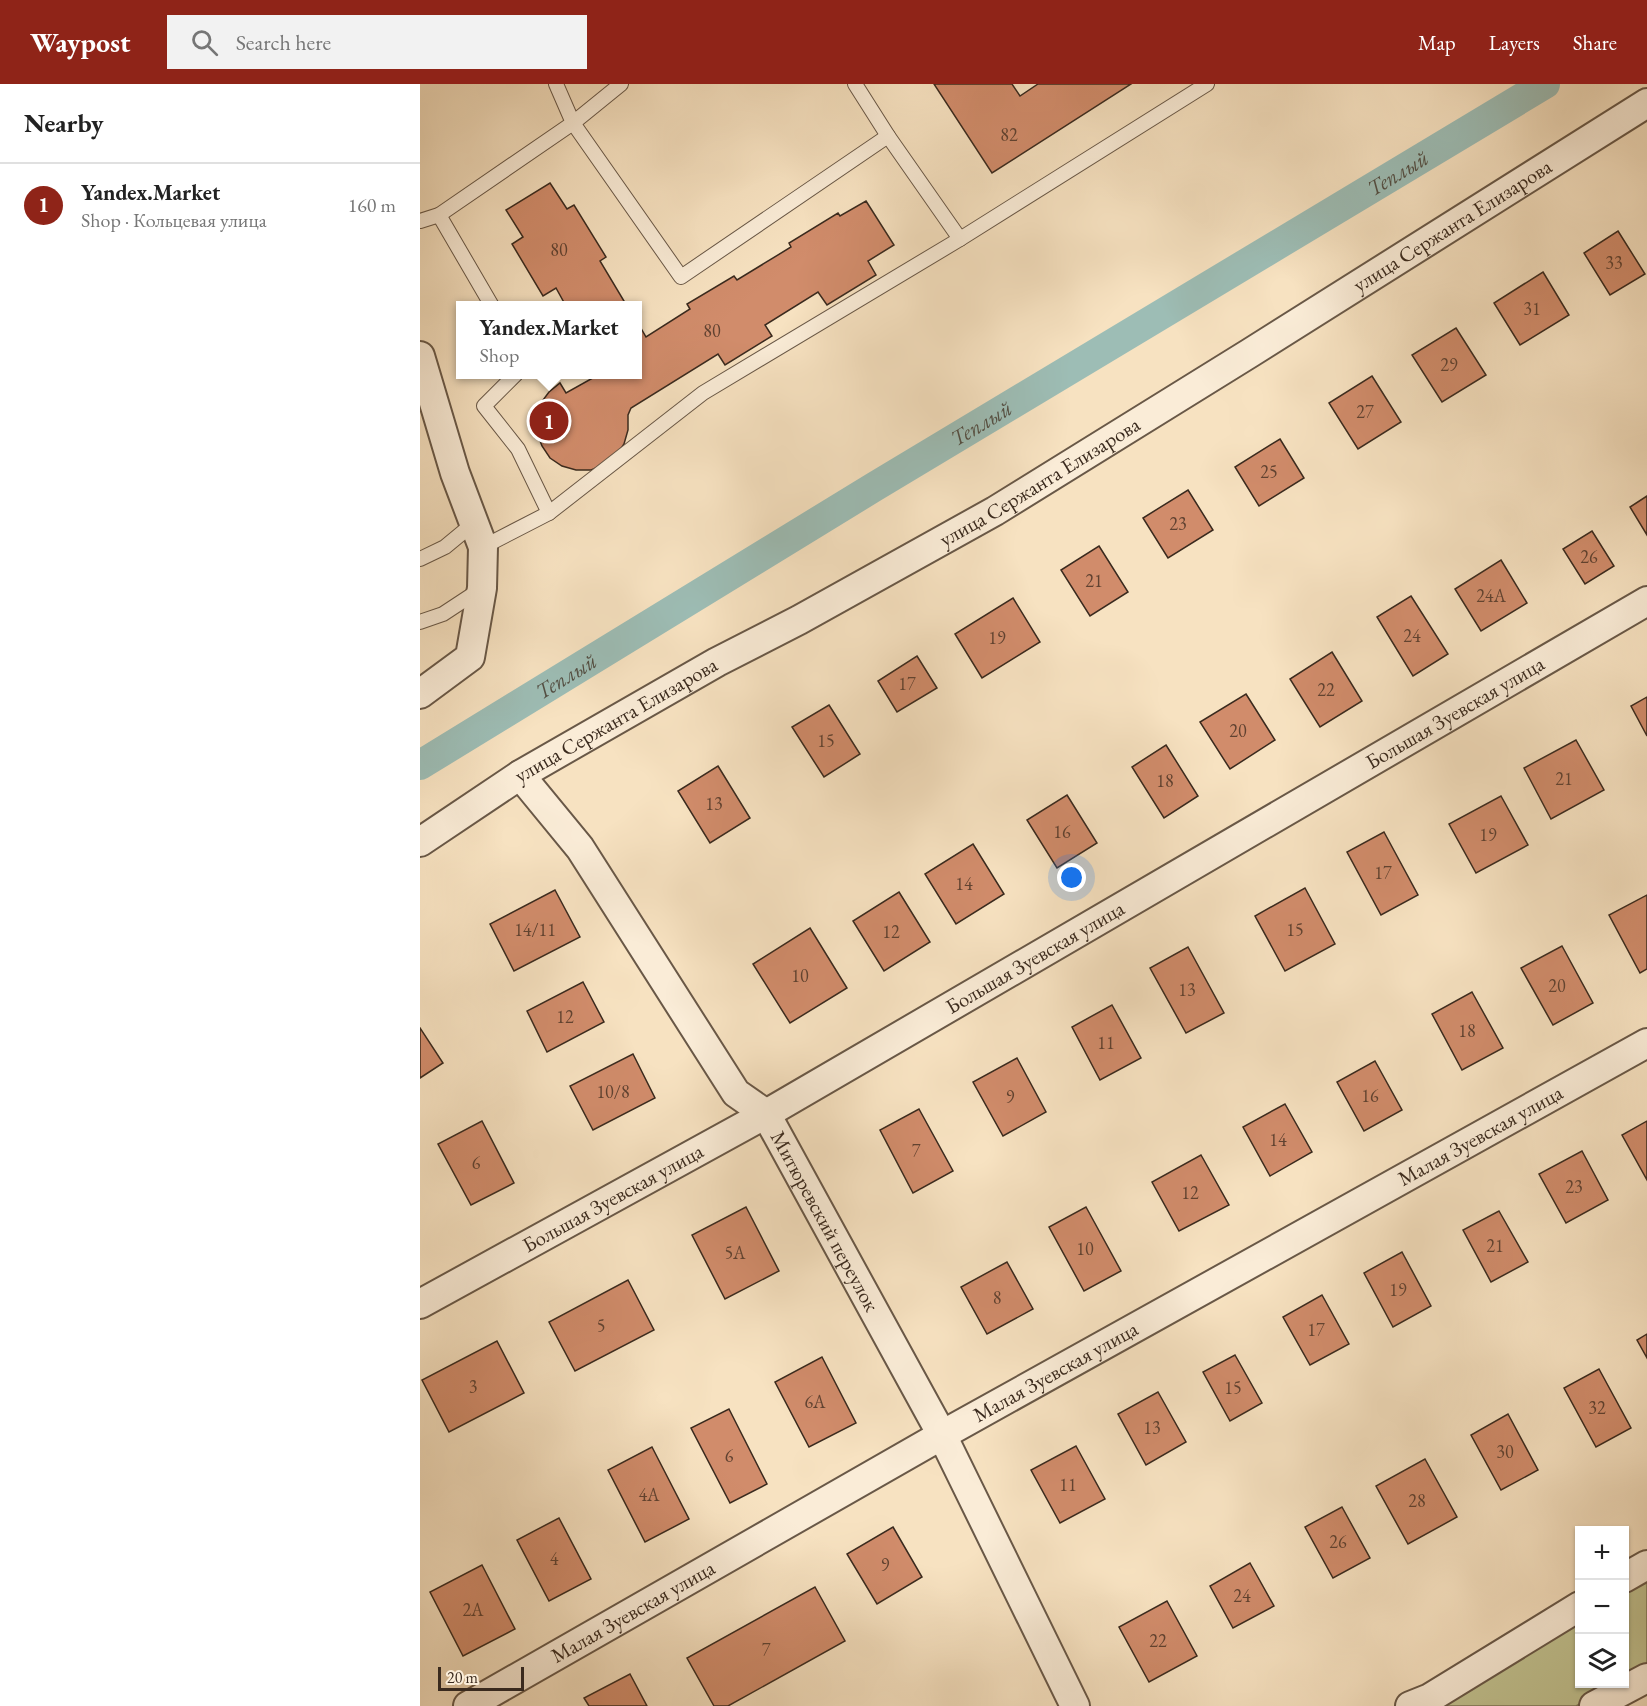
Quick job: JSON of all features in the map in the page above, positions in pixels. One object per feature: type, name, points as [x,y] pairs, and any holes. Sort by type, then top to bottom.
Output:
[{"type":"street","name":"улица Сержанта Елизарова","points":[[420,842],[520,775],[717,662],[799,620],[995,511],[1647,103]]},
{"type":"street","points":[[420,356],[455,473],[479,535],[482,588],[470,657],[420,694]]},
{"type":"street","name":"Большая Зуевская улица","points":[[420,1304],[766,1113],[1647,601]]},
{"type":"street","name":"Митюревский переулок","points":[[520,775],[580,848],[736,1093],[766,1113],[942,1435],[1075,1706]]},
{"type":"street","name":"Малая Зуевская улица","points":[[468,1706],[942,1435],[1647,1043]]},
{"type":"street","points":[[1629,1575],[1647,1565]]},
{"type":"street","points":[[1410,1706],[1430,1698],[1575,1609]]},
{"type":"street","points":[[1594,1706],[1647,1678]]},
{"type":"lane","points":[[556,84],[573,123],[681,278],[888,136]]},
{"type":"lane","points":[[420,221],[439,215],[573,123],[621,84]]},
{"type":"lane","points":[[855,84],[888,136],[960,239]]},
{"type":"lane","points":[[420,559],[479,535],[549,513],[704,393],[960,239],[1207,84]]},
{"type":"lane","points":[[439,215],[489,301]]},
{"type":"lane","points":[[512,379],[484,406],[518,449],[549,513]]},
{"type":"lane","points":[[420,622],[443,614],[482,588]]},
{"type":"green space","points":[[1647,1574],[1647,1669],[1629,1678],[1629,1634],[1629,1585]]},
{"type":"green space","points":[[1575,1618],[1575,1688],[1611,1688],[1576,1706],[1434,1706]]},
{"type":"building","points":[[934,84],[1012,84],[1020,96],[1038,84],[1131,84],[992,173]]},
{"type":"building","points":[[550,183],[567,209],[574,205],[606,257],[600,261],[624,301],[563,301],[556,288],[543,296],[512,244],[523,237],[506,210]]},
{"type":"building","points":[[866,201],[894,245],[868,261],[876,275],[827,305],[818,292],[765,325],[772,336],[725,365],[718,354],[631,408],[624,444],[616,456],[604,465],[591,470],[576,470],[562,466],[550,458],[537,433],[536,418],[540,404],[549,392],[560,383],[566,393],[591,379],[642,379],[642,330],[646,337],[690,309],[687,304],[734,276],[737,280],[791,247],[789,243],[838,213],[840,216]]},
{"type":"building","points":[[1618,231],[1645,274],[1610,295],[1584,253]]},
{"type":"building","points":[[1543,272],[1569,315],[1520,345],[1494,303]]},
{"type":"building","points":[[1456,328],[1486,375],[1442,402],[1412,355]]},
{"type":"building","points":[[1372,376],[1401,422],[1358,449],[1329,403]]},
{"type":"building","points":[[1280,439],[1304,478],[1259,506],[1235,467]]},
{"type":"building","points":[[1188,490],[1213,530],[1168,558],[1143,518]]},
{"type":"building","points":[[1647,496],[1647,535],[1630,507]]},
{"type":"building","points":[[1592,531],[1614,566],[1585,584],[1563,549]]},
{"type":"building","points":[[1099,546],[1128,592],[1090,616],[1061,570]]},
{"type":"building","points":[[1501,560],[1527,603],[1481,631],[1455,589]]},
{"type":"building","points":[[1411,596],[1448,654],[1413,676],[1377,617]]},
{"type":"building","points":[[1013,598],[1040,642],[982,678],[955,634]]},
{"type":"building","points":[[1332,652],[1362,701],[1320,727],[1290,679]]},
{"type":"building","points":[[917,656],[937,688],[897,712],[878,681]]},
{"type":"building","points":[[1246,694],[1275,740],[1230,769],[1200,722]]},
{"type":"building","points":[[1647,697],[1647,736],[1631,706]]},
{"type":"building","points":[[829,705],[860,754],[824,777],[792,727]]},
{"type":"building","points":[[1576,740],[1604,790],[1551,819],[1524,768]]},
{"type":"building","points":[[1166,745],[1198,796],[1164,818],[1132,767]]},
{"type":"building","points":[[718,766],[750,818],[710,843],[678,791]]},
{"type":"building","points":[[1067,795],[1097,843],[1057,868],[1027,820]]},
{"type":"building","points":[[1501,796],[1528,845],[1476,873],[1449,824]]},
{"type":"building","points":[[1384,832],[1418,895],[1381,915],[1347,852]]},
{"type":"building","points":[[973,844],[1004,894],[956,924],[925,874]]},
{"type":"building","points":[[1305,888],[1335,944],[1285,971],[1255,916]]},
{"type":"building","points":[[555,890],[580,937],[514,971],[490,924]]},
{"type":"building","points":[[899,892],[930,942],[884,971],[853,921]]},
{"type":"building","points":[[1647,895],[1647,969],[1640,973],[1609,915]]},
{"type":"building","points":[[810,928],[847,988],[790,1023],[753,964]]},
{"type":"building","points":[[1562,946],[1593,1003],[1553,1025],[1521,968]]},
{"type":"building","points":[[1188,947],[1224,1013],[1186,1033],[1150,968]]},
{"type":"building","points":[[583,982],[604,1022],[547,1052],[527,1011]]},
{"type":"building","points":[[1472,992],[1503,1048],[1462,1070],[1432,1014]]},
{"type":"building","points":[[1112,1005],[1141,1058],[1100,1080],[1072,1027]]},
{"type":"building","points":[[420,1028],[443,1063],[420,1078]]},
{"type":"building","points":[[633,1054],[655,1098],[593,1130],[570,1086]]},
{"type":"building","points":[[1017,1058],[1046,1112],[1003,1136],[973,1082]]},
{"type":"building","points":[[1375,1061],[1402,1110],[1364,1131],[1337,1082]]},
{"type":"building","points":[[1285,1104],[1312,1152],[1270,1176],[1243,1127]]},
{"type":"building","points":[[919,1109],[953,1171],[913,1193],[880,1130]]},
{"type":"building","points":[[482,1121],[514,1183],[471,1205],[438,1144]]},
{"type":"building","points":[[1647,1121],[1647,1180],[1622,1135]]},
{"type":"building","points":[[1582,1151],[1608,1200],[1566,1223],[1539,1174]]},
{"type":"building","points":[[1201,1155],[1229,1205],[1179,1231],[1152,1182]]},
{"type":"building","points":[[746,1207],[779,1271],[725,1299],[692,1235]]},
{"type":"building","points":[[1086,1207],[1121,1271],[1084,1291],[1049,1227]]},
{"type":"building","points":[[1499,1211],[1528,1262],[1491,1282],[1463,1230]]},
{"type":"building","points":[[1402,1252],[1431,1306],[1393,1327],[1364,1273]]},
{"type":"building","points":[[1007,1262],[1033,1309],[987,1334],[961,1287]]},
{"type":"building","points":[[628,1280],[654,1330],[575,1371],[549,1322]]},
{"type":"building","points":[[1322,1295],[1349,1344],[1310,1365],[1283,1317]]},
{"type":"building","points":[[1647,1334],[1647,1358],[1637,1340]]},
{"type":"building","points":[[497,1341],[524,1393],[449,1432],[422,1380]]},
{"type":"building","points":[[1235,1355],[1262,1403],[1230,1421],[1203,1372]]},
{"type":"building","points":[[822,1357],[856,1423],[809,1447],[775,1382]]},
{"type":"building","points":[[1599,1369],[1631,1428],[1596,1447],[1564,1388]]},
{"type":"building","points":[[1158,1392],[1186,1442],[1146,1465],[1118,1414]]},
{"type":"building","points":[[729,1409],[767,1484],[730,1503],[691,1428]]},
{"type":"building","points":[[1508,1414],[1538,1470],[1501,1490],[1471,1435]]},
{"type":"building","points":[[1076,1446],[1105,1499],[1060,1523],[1031,1470]]},
{"type":"building","points":[[652,1447],[689,1519],[645,1542],[608,1470]]},
{"type":"building","points":[[1425,1459],[1457,1517],[1408,1544],[1376,1486]]},
{"type":"building","points":[[1342,1507],[1370,1558],[1333,1578],[1305,1527]]},
{"type":"building","points":[[559,1518],[591,1579],[549,1601],[517,1540]]},
{"type":"building","points":[[893,1527],[922,1577],[877,1604],[847,1554]]},
{"type":"building","points":[[1250,1563],[1274,1606],[1233,1628],[1210,1586]]},
{"type":"building","points":[[482,1565],[515,1629],[463,1656],[430,1592]]},
{"type":"building","points":[[815,1587],[845,1641],[728,1706],[714,1706],[687,1658]]},
{"type":"building","points":[[1167,1601],[1197,1656],[1149,1682],[1119,1627]]},
{"type":"building","points":[[630,1674],[647,1706],[589,1706],[584,1698]]},
{"type":"waterway","name":"Теплый","points":[[420,765],[874,487],[1545,84]]},
{"type":"place","name":"Yandex.Market","points":[[549,421]]}]
